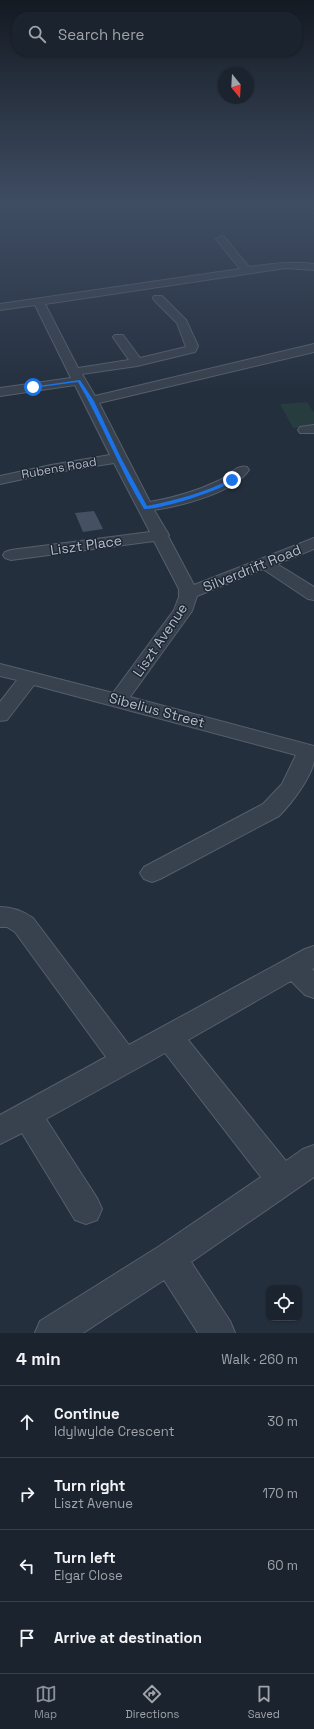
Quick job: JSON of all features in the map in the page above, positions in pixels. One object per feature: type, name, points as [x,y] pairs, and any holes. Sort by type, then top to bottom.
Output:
[{"type":"street","points":[[244,267],[247,271]]},
{"type":"street","points":[[0,307],[272,267]]},
{"type":"street","points":[[0,392],[185,352],[191,348],[182,322],[158,298]]},
{"type":"street","name":"Liszt Avenue","points":[[39,302],[77,376],[92,401],[119,458],[161,535],[187,585],[189,592],[187,601],[180,615],[118,700]]},
{"type":"street","points":[[119,337],[137,362]]},
{"type":"street","points":[[92,401],[314,348]]},
{"type":"street","name":"Rubens Road","points":[[0,480],[51,469],[119,458]]},
{"type":"street","points":[[146,508],[171,503],[223,485],[232,480],[242,470]]},
{"type":"street","name":"Liszt Place","points":[[11,555],[161,535]]},
{"type":"street","name":"Silverdrift Road","points":[[189,592],[314,543]]},
{"type":"street","points":[[264,563],[314,595]]},
{"type":"street","name":"Sibelius Street","points":[[0,670],[311,752]]},
{"type":"street","points":[[0,715],[30,677]]},
{"type":"street","points":[[152,873],[262,816],[276,806],[283,799],[311,752]]},
{"type":"street","points":[[0,917],[7,916],[17,919],[24,925],[125,1061]]},
{"type":"street","points":[[0,1130],[304,962],[314,987]]},
{"type":"street","points":[[169,1037],[282,1180]]},
{"type":"street","points":[[27,1115],[86,1209]]},
{"type":"street","points":[[52,1333],[169,1258],[314,1159]]},
{"type":"street","points":[[169,1258],[218,1333]]},
{"type":"green space","points":[[307,402],[314,413],[314,426],[293,428],[280,404]]},
{"type":"building","points":[[94,511],[103,529],[83,532],[75,513]]},
{"type":"route","points":[[33,387],[79,381],[92,401],[119,458],[146,508],[171,503],[223,485],[232,480]]}]
